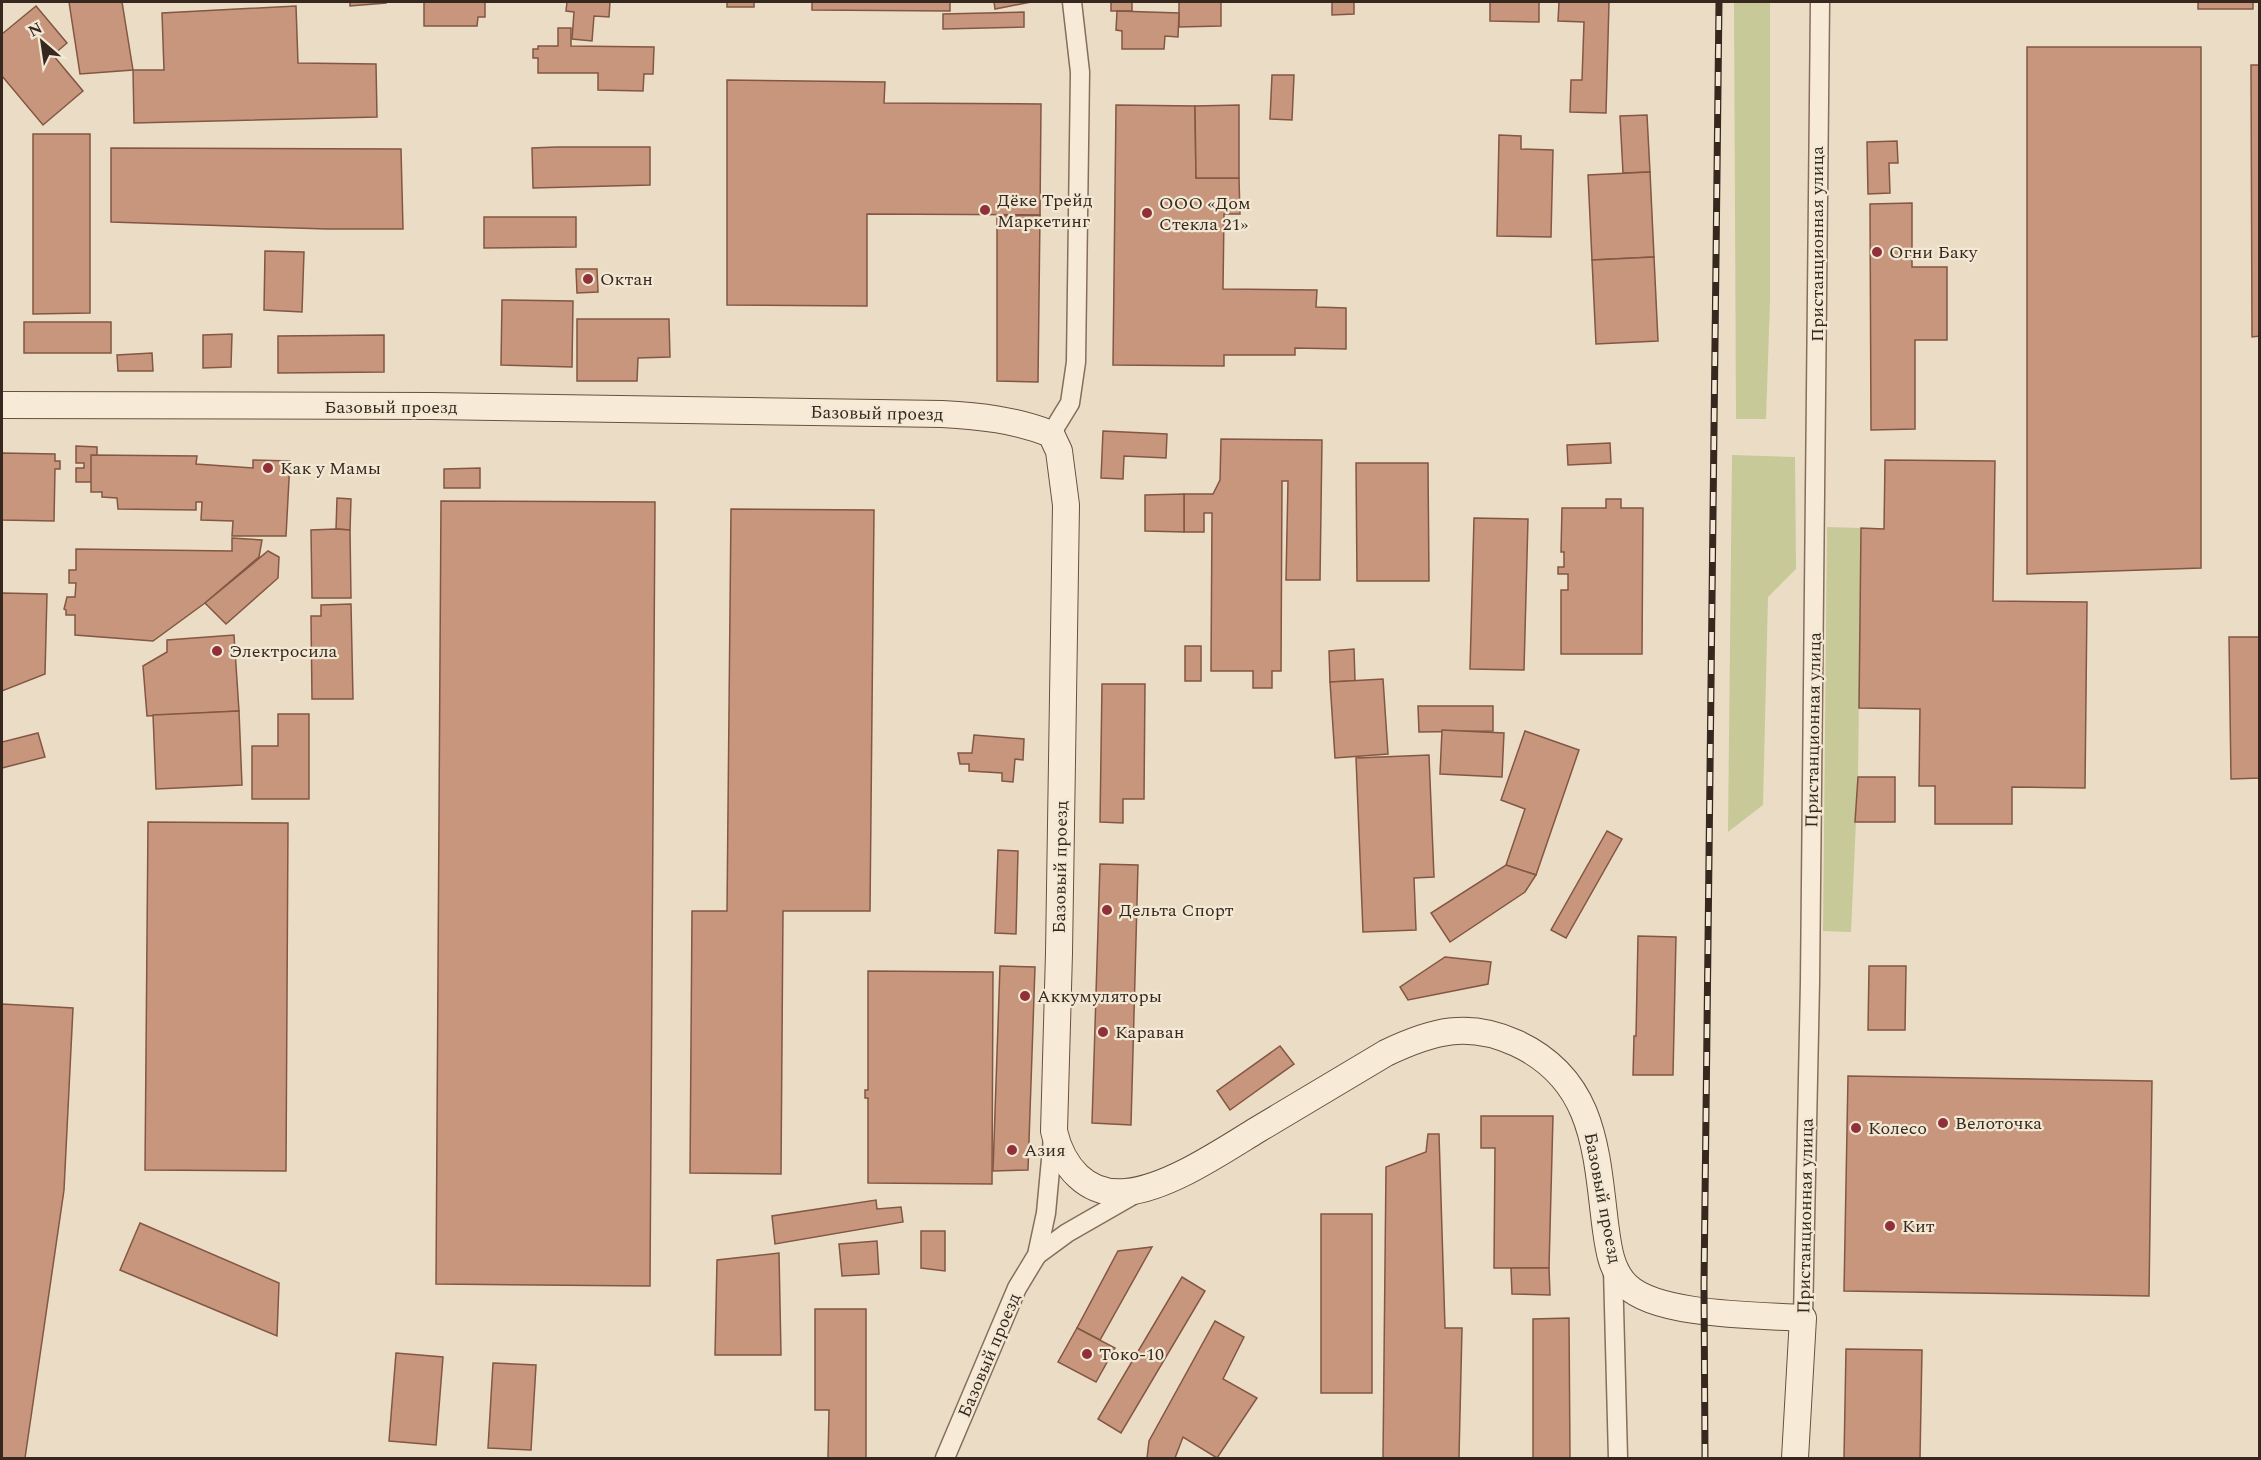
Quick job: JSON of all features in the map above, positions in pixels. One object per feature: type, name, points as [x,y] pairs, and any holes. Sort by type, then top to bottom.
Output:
[{"type":"street","points":[[1051,434],[1070,403],[1076,362],[1080,72],[1072,2]]},
{"type":"street","name":"Пристанционная улица","points":[[1795,1458],[1803,1318],[1810,971],[1820,2]]},
{"type":"street","name":"Базовый проезд","points":[[2,405],[432,406],[942,414],[1026,424],[1051,434],[1059,451],[1063,469],[1066,505],[1054,1131],[1046,1213],[1037,1255],[1017,1288],[945,1458]]},
{"type":"street","name":"Базовый проезд","points":[[1037,1255],[1102,1212],[1219,1153],[1386,1053],[1413,1040],[1470,1029],[1496,1034],[1529,1049],[1554,1069],[1572,1089],[1587,1116],[1597,1152],[1608,1245],[1613,1267],[1626,1286],[1644,1298],[1668,1306],[1803,1318]]},
{"type":"street","name":"Базовый проезд","points":[[1054,1131],[1066,1163],[1088,1185],[1108,1191],[1125,1192],[1147,1188]]},
{"type":"street","points":[[1613,1267],[1618,1458]]},
{"type":"street","points":[[1615,1308],[1644,1298]]},
{"type":"green space","points":[[1734,2],[1770,2],[1770,301],[1766,419],[1736,419]]},
{"type":"green space","points":[[1732,455],[1795,457],[1796,569],[1768,597],[1763,805],[1728,832]]},
{"type":"green space","points":[[1827,527],[1861,528],[1858,777],[1851,932],[1823,931]]},
{"type":"building","points":[[69,2],[122,2],[133,70],[80,74]]},
{"type":"building","points":[[350,2],[386,2],[386,3],[350,6]]},
{"type":"building","points":[[424,2],[485,2],[485,17],[478,17],[477,26],[424,26]]},
{"type":"building","points":[[567,2],[610,2],[609,17],[594,16],[592,41],[572,39],[574,12],[566,11]]},
{"type":"building","points":[[727,2],[754,2],[754,7],[727,7]]},
{"type":"building","points":[[812,2],[950,2],[950,11],[812,10]]},
{"type":"building","points":[[994,2],[1031,2],[995,9]]},
{"type":"building","points":[[1111,2],[1132,2],[1132,11],[1111,11]]},
{"type":"building","points":[[1179,2],[1221,2],[1221,26],[1179,27]]},
{"type":"building","points":[[1332,2],[1354,2],[1354,14],[1332,15]]},
{"type":"building","points":[[1490,2],[1539,2],[1539,22],[1490,21]]},
{"type":"building","points":[[1559,2],[1609,2],[1606,113],[1570,112],[1571,80],[1582,80],[1584,22],[1558,21]]},
{"type":"building","points":[[2198,2],[2253,2],[2253,9],[2198,9]]},
{"type":"building","points":[[36,6],[67,43],[53,55],[83,91],[43,125],[2,76],[2,34]]},
{"type":"building","points":[[296,6],[298,63],[376,64],[377,117],[134,123],[133,70],[164,70],[162,13]]},
{"type":"building","points":[[1117,11],[1179,13],[1178,37],[1165,36],[1164,49],[1122,49],[1122,31],[1116,30]]},
{"type":"building","points":[[1024,12],[1024,27],[943,29],[943,14]]},
{"type":"building","points":[[558,28],[571,28],[571,46],[654,47],[653,74],[644,74],[643,91],[598,90],[598,73],[538,73],[538,58],[533,58],[533,49],[538,49],[538,46],[558,46]]},
{"type":"building","points":[[2027,47],[2201,47],[2201,568],[2027,574]]},
{"type":"building","points":[[2251,65],[2260,65],[2260,336],[2252,337]]},
{"type":"building","points":[[1272,75],[1294,75],[1292,120],[1270,119]]},
{"type":"building","points":[[727,80],[885,82],[884,103],[1041,104],[1040,215],[867,214],[867,306],[727,305]]},
{"type":"building","points":[[1116,105],[1195,106],[1196,178],[1239,178],[1240,214],[1224,214],[1223,289],[1317,290],[1316,307],[1346,308],[1346,349],[1295,348],[1295,355],[1224,355],[1224,366],[1113,365]]},
{"type":"building","points":[[1239,105],[1239,178],[1196,178],[1195,106]]},
{"type":"building","points":[[1647,115],[1650,172],[1623,173],[1620,116]]},
{"type":"building","points":[[33,134],[90,134],[90,313],[33,314]]},
{"type":"building","points":[[1499,135],[1521,136],[1521,149],[1553,150],[1551,237],[1497,236]]},
{"type":"building","points":[[1897,141],[1898,163],[1889,163],[1890,193],[1868,194],[1867,142]]},
{"type":"building","points":[[650,147],[650,185],[533,188],[532,148]]},
{"type":"building","points":[[111,148],[401,149],[403,229],[327,229],[111,222]]},
{"type":"building","points":[[1650,172],[1654,257],[1592,260],[1588,175]]},
{"type":"building","points":[[1912,203],[1912,267],[1947,267],[1947,340],[1915,340],[1915,429],[1871,430],[1870,204]]},
{"type":"building","points":[[1040,215],[1038,382],[997,381],[997,216]]},
{"type":"building","points":[[484,217],[576,217],[576,247],[484,248]]},
{"type":"building","points":[[265,251],[304,252],[302,312],[264,310]]},
{"type":"building","points":[[1654,257],[1658,341],[1596,344],[1592,260]]},
{"type":"building","points":[[576,269],[597,269],[598,292],[577,293]]},
{"type":"building","points":[[502,300],[573,301],[572,367],[501,365]]},
{"type":"building","points":[[577,319],[669,319],[670,357],[638,358],[637,381],[577,381]]},
{"type":"building","points":[[24,322],[111,322],[111,353],[24,353]]},
{"type":"building","points":[[232,334],[231,367],[203,368],[203,335]]},
{"type":"building","points":[[384,335],[384,372],[278,373],[278,336]]},
{"type":"building","points":[[152,353],[153,371],[118,371],[117,355]]},
{"type":"building","points":[[1103,431],[1167,434],[1166,458],[1124,456],[1123,479],[1101,478]]},
{"type":"building","points":[[1221,439],[1322,440],[1320,580],[1286,580],[1288,481],[1282,481],[1281,671],[1272,671],[1272,688],[1253,688],[1253,671],[1211,671],[1212,513],[1204,513],[1204,532],[1184,532],[1184,494],[1213,494],[1220,480]]},
{"type":"building","points":[[1610,443],[1611,463],[1568,465],[1567,445]]},
{"type":"building","points":[[76,446],[97,447],[97,463],[93,463],[93,482],[76,482],[76,468],[84,468],[84,463],[76,463]]},
{"type":"building","points":[[2,453],[55,454],[55,461],[60,461],[60,469],[55,469],[54,521],[2,520]]},
{"type":"building","points":[[91,455],[197,456],[196,464],[253,468],[253,460],[290,461],[286,536],[232,536],[233,521],[201,520],[202,502],[196,502],[196,510],[118,509],[117,498],[102,497],[102,492],[91,492]]},
{"type":"building","points":[[1885,460],[1995,461],[1993,601],[2087,602],[2085,788],[2012,787],[2012,824],[1935,824],[1935,786],[1919,786],[1920,709],[1859,708],[1861,528],[1884,529]]},
{"type":"building","points":[[1356,463],[1428,463],[1429,581],[1357,581]]},
{"type":"building","points":[[480,468],[480,488],[444,488],[444,469]]},
{"type":"building","points":[[1184,494],[1184,532],[1145,531],[1145,495]]},
{"type":"building","points":[[337,498],[351,499],[350,530],[336,529]]},
{"type":"building","points":[[1606,499],[1621,499],[1621,508],[1643,508],[1642,654],[1561,654],[1561,590],[1568,590],[1568,574],[1558,574],[1558,567],[1564,567],[1564,552],[1561,552],[1562,508],[1606,508]]},
{"type":"building","points":[[441,501],[655,502],[650,1286],[436,1284]]},
{"type":"building","points":[[731,509],[874,510],[870,911],[783,911],[781,1174],[690,1173],[692,911],[727,911]]},
{"type":"building","points":[[1474,518],[1528,519],[1524,670],[1470,669]]},
{"type":"building","points":[[311,530],[350,530],[351,598],[312,598]]},
{"type":"building","points":[[232,538],[262,540],[259,557],[205,603],[153,641],[75,635],[75,615],[66,615],[64,609],[67,597],[75,597],[76,583],[69,583],[69,570],[76,570],[76,549],[232,551]]},
{"type":"building","points":[[268,551],[279,557],[278,578],[226,624],[205,603]]},
{"type":"building","points":[[2,593],[47,594],[45,674],[2,691]]},
{"type":"building","points":[[351,604],[353,699],[312,699],[311,616],[321,616],[321,605]]},
{"type":"building","points":[[234,635],[239,711],[147,716],[143,666],[167,652],[167,640]]},
{"type":"building","points":[[2229,637],[2260,637],[2260,778],[2231,779]]},
{"type":"building","points":[[1185,646],[1201,646],[1201,681],[1185,681]]},
{"type":"building","points":[[1354,649],[1355,681],[1330,682],[1329,651]]},
{"type":"building","points":[[1383,679],[1388,754],[1335,758],[1330,682]]},
{"type":"building","points":[[1102,684],[1145,684],[1144,799],[1123,799],[1123,823],[1100,822]]},
{"type":"building","points":[[1418,706],[1493,706],[1493,731],[1419,732]]},
{"type":"building","points":[[239,711],[242,785],[156,789],[153,715]]},
{"type":"building","points":[[278,714],[309,714],[309,799],[252,799],[252,746],[278,746]]},
{"type":"building","points":[[1442,730],[1504,733],[1502,777],[1440,774]]},
{"type":"building","points":[[1525,731],[1579,750],[1536,875],[1506,865],[1525,809],[1501,800]]},
{"type":"building","points":[[38,733],[45,757],[2,768],[2,742]]},
{"type":"building","points":[[974,735],[1024,739],[1023,760],[1015,759],[1013,782],[1002,781],[1002,773],[969,771],[969,764],[960,764],[958,753],[972,753]]},
{"type":"building","points":[[1429,755],[1434,877],[1414,878],[1416,930],[1363,932],[1356,758]]},
{"type":"building","points":[[1858,777],[1895,777],[1895,822],[1855,822]]},
{"type":"building","points":[[148,822],[288,823],[286,1171],[145,1170]]},
{"type":"building","points":[[1607,831],[1622,839],[1566,938],[1551,930]]},
{"type":"building","points":[[998,850],[1018,851],[1016,934],[995,933]]},
{"type":"building","points":[[1100,864],[1138,865],[1131,1125],[1092,1123]]},
{"type":"building","points":[[1506,865],[1536,875],[1525,892],[1450,942],[1431,913]]},
{"type":"building","points":[[1638,936],[1676,937],[1673,1075],[1633,1075]]},
{"type":"building","points":[[1445,957],[1491,962],[1488,984],[1408,1000],[1400,987]]},
{"type":"building","points":[[1000,966],[1035,967],[1028,1170],[993,1171]]},
{"type":"building","points":[[1869,966],[1906,966],[1905,1030],[1868,1030]]},
{"type":"building","points":[[868,971],[993,972],[992,1184],[868,1183],[868,1098],[865,1098],[865,1090],[868,1090]]},
{"type":"building","points":[[2,1004],[73,1008],[64,1190],[25,1458],[2,1458]]},
{"type":"building","points":[[1280,1046],[1294,1064],[1230,1110],[1217,1091]]},
{"type":"building","points":[[1848,1076],[2152,1081],[2149,1296],[1844,1291]]},
{"type":"building","points":[[1481,1116],[1553,1116],[1549,1268],[1494,1268],[1495,1148],[1481,1148]]},
{"type":"building","points":[[1428,1134],[1439,1134],[1445,1328],[1462,1328],[1459,1458],[1383,1458],[1386,1167],[1426,1152]]},
{"type":"building","points":[[876,1200],[877,1209],[901,1207],[903,1222],[775,1244],[772,1216]]},
{"type":"building","points":[[1321,1214],[1372,1214],[1372,1393],[1321,1393]]},
{"type":"building","points":[[140,1223],[279,1283],[277,1336],[120,1270]]},
{"type":"building","points":[[921,1231],[945,1231],[945,1271],[921,1268]]},
{"type":"building","points":[[877,1241],[879,1274],[842,1276],[839,1244]]},
{"type":"building","points":[[1152,1247],[1100,1340],[1077,1328],[1118,1251]]},
{"type":"building","points":[[779,1253],[781,1355],[715,1355],[717,1260]]},
{"type":"building","points":[[1511,1268],[1549,1268],[1550,1295],[1512,1294]]},
{"type":"building","points":[[1182,1277],[1205,1291],[1121,1433],[1098,1419]]},
{"type":"building","points":[[815,1309],[866,1309],[866,1458],[828,1458],[829,1410],[815,1410]]},
{"type":"building","points":[[1569,1318],[1570,1458],[1533,1458],[1533,1319]]},
{"type":"building","points":[[1215,1321],[1244,1337],[1223,1379],[1257,1398],[1217,1458],[1183,1437],[1175,1458],[1147,1458],[1149,1441]]},
{"type":"building","points":[[1077,1328],[1115,1348],[1096,1382],[1058,1362]]},
{"type":"building","points":[[1846,1349],[1922,1350],[1920,1458],[1844,1458]]},
{"type":"building","points":[[396,1353],[443,1357],[436,1445],[389,1441]]},
{"type":"building","points":[[493,1363],[536,1365],[531,1450],[488,1448]]},
{"type":"railway","points":[[1705,1458],[1704,1285],[1719,2]]},
{"type":"place","name":"Дёке Трейд Маркетинг","points":[[985,210]]},
{"type":"place","name":"ООО «Дом Стекла 21»","points":[[1147,213]]},
{"type":"place","name":"Огни Баку","points":[[1877,252]]},
{"type":"place","name":"Октан","points":[[588,279]]},
{"type":"place","name":"Как у Мамы","points":[[268,468]]},
{"type":"place","name":"Электросила","points":[[217,651]]},
{"type":"place","name":"Дельта Спорт","points":[[1107,910]]},
{"type":"place","name":"Аккумуляторы","points":[[1025,996]]},
{"type":"place","name":"Караван","points":[[1103,1032]]},
{"type":"place","name":"Велоточка","points":[[1943,1123]]},
{"type":"place","name":"Колесо","points":[[1856,1128]]},
{"type":"place","name":"Азия","points":[[1012,1150]]},
{"type":"place","name":"Кит","points":[[1890,1226]]},
{"type":"place","name":"Токо-10","points":[[1087,1354]]}]
